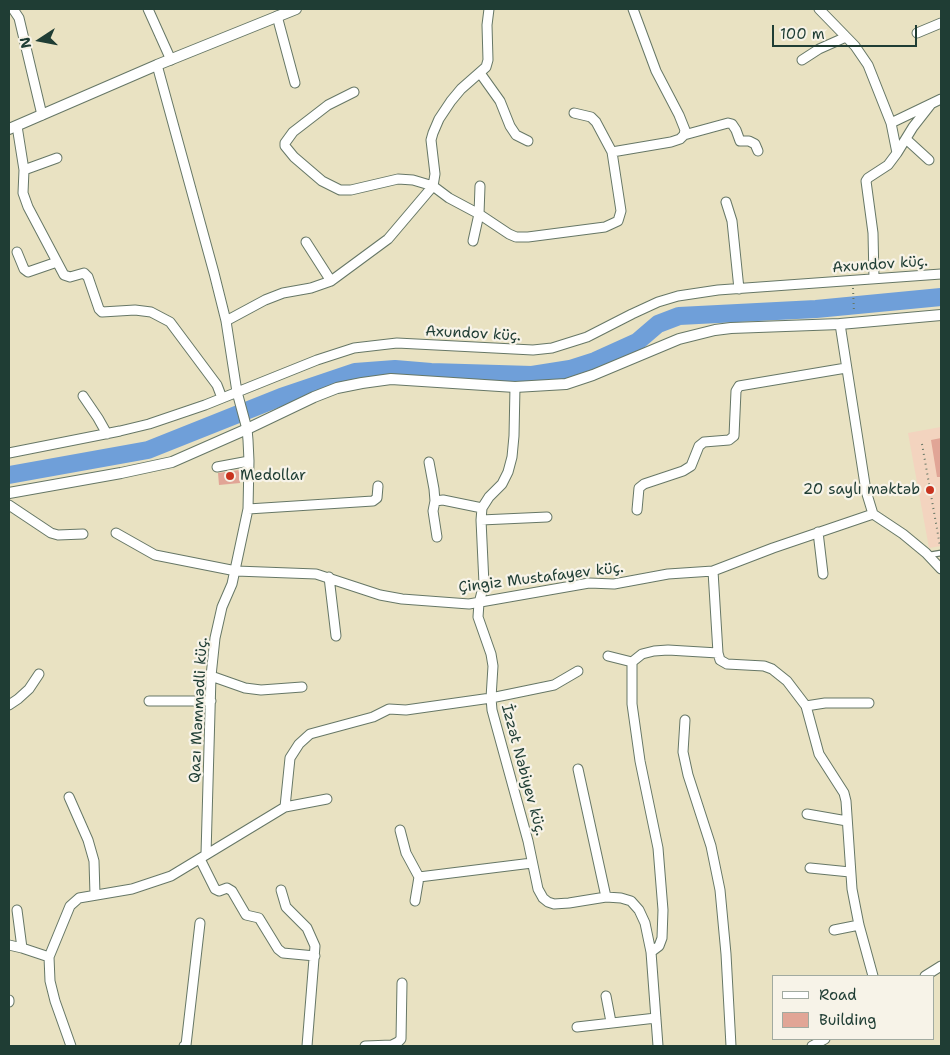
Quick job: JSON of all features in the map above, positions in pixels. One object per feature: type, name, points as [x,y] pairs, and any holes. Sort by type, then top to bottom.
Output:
[{"type":"street","points":[[13,9],[20,18],[42,115]]},
{"type":"street","points":[[148,9],[171,60]]},
{"type":"street","points":[[226,321],[265,300],[331,281],[388,239],[433,186],[435,174],[433,132],[451,101],[461,89],[486,67],[488,60],[487,25],[489,9]]},
{"type":"street","points":[[633,9],[656,71],[679,115],[684,135]]},
{"type":"street","points":[[819,9],[855,46],[868,65],[891,123],[897,153]]},
{"type":"street","points":[[222,398],[217,385],[170,322],[151,312],[135,310],[102,312],[99,309],[88,276],[84,273],[70,277],[64,274],[23,194],[24,170],[13,128],[157,65],[290,10]]},
{"type":"street","points":[[277,16],[295,83]]},
{"type":"street","points":[[917,33],[941,23]]},
{"type":"street","points":[[802,60],[819,49],[846,37]]},
{"type":"street","name":"Qazı Məmmədli küç.","points":[[157,65],[226,321],[238,396],[246,426],[250,461],[248,509],[236,571],[222,607],[215,638],[211,676],[203,857]]},
{"type":"street","points":[[480,73],[500,101],[510,126],[516,135],[528,141]]},
{"type":"street","points":[[354,92],[328,105],[293,132],[286,140],[285,146],[294,157],[322,181],[340,190],[351,190],[398,179],[413,180],[433,186],[449,198],[516,237],[528,237],[611,225],[618,221],[621,211],[612,152],[596,122],[591,117],[574,113]]},
{"type":"street","points":[[891,123],[941,99]]},
{"type":"street","points":[[874,279],[873,233],[866,181],[888,165],[931,104]]},
{"type":"street","points":[[612,152],[672,142],[684,135],[728,123],[732,124],[736,130],[740,141],[755,144],[758,151]]},
{"type":"street","points":[[906,139],[929,160]]},
{"type":"street","points":[[24,170],[37,167],[57,158]]},
{"type":"street","points":[[473,240],[479,214],[480,186]]},
{"type":"street","points":[[726,202],[732,221],[739,289]]},
{"type":"street","points":[[306,242],[331,281]]},
{"type":"street","points":[[17,252],[24,269],[28,272],[58,262]]},
{"type":"street","name":"Axundov küç.","points":[[9,453],[149,424],[222,398],[238,396],[317,360],[354,348],[397,343],[533,350],[552,348],[587,337],[658,302],[678,296],[739,289],[941,274]]},
{"type":"street","points":[[9,494],[163,465],[180,459],[246,426],[336,388],[392,379],[515,387],[551,386],[576,381],[680,339],[715,330],[840,324],[941,316]]},
{"type":"street","points":[[840,324],[866,490],[873,514],[903,534],[929,555],[941,569]]},
{"type":"street","points":[[637,510],[639,488],[644,484],[683,471],[691,466],[699,446],[704,442],[729,440],[734,436],[736,391],[740,386],[846,368]]},
{"type":"street","points":[[435,501],[443,500],[482,508],[489,497],[502,484],[512,458],[515,387]]},
{"type":"street","points":[[82,396],[107,434]]},
{"type":"street","points":[[217,467],[250,461]]},
{"type":"street","points":[[429,462],[435,501],[433,511],[437,538]]},
{"type":"street","points":[[248,509],[373,501],[377,498],[378,486]]},
{"type":"street","points":[[9,505],[51,533],[58,535],[83,534]]},
{"type":"street","name":"İzzət Nəbiyev küç.","points":[[482,508],[484,584],[479,603],[478,617],[491,654],[493,666],[492,710],[538,889],[543,898],[554,904],[606,897],[621,898],[631,901],[639,910],[645,923],[651,952],[658,1046]]},
{"type":"street","name":"Çingiz Mustafayev küç.","points":[[116,533],[155,555],[236,571],[316,574],[387,596],[453,603],[479,603],[590,583],[614,584],[668,574],[713,571],[818,532],[873,514]]},
{"type":"street","points":[[481,520],[547,517]]},
{"type":"street","points":[[818,532],[823,574]]},
{"type":"street","points":[[713,571],[720,660],[727,664],[764,666],[772,669],[787,682],[806,706],[820,754],[844,793],[850,872],[859,925],[873,975]]},
{"type":"street","points":[[329,577],[336,636]]},
{"type":"street","points":[[632,662],[642,654],[654,651],[718,653]]},
{"type":"street","points":[[608,656],[632,662]]},
{"type":"street","points":[[632,662],[632,704],[640,761],[658,848],[664,910],[662,938],[659,946],[651,952]]},
{"type":"street","points":[[285,807],[290,758],[299,744],[310,734],[374,717],[390,709],[406,710],[491,698],[554,685],[578,670]]},
{"type":"street","points":[[9,705],[29,689],[39,674]]},
{"type":"street","points":[[211,676],[245,688],[261,690],[302,687]]},
{"type":"street","points":[[149,701],[211,701]]},
{"type":"street","points":[[806,706],[825,702],[869,703]]},
{"type":"street","points":[[685,720],[683,752],[688,775],[711,846],[720,890],[731,1046]]},
{"type":"street","points":[[578,770],[606,897]]},
{"type":"street","points":[[69,797],[88,840],[94,861],[95,895]]},
{"type":"street","points":[[71,1046],[50,981],[49,957],[70,906],[79,898],[132,890],[156,882],[186,868],[285,807],[327,799]]},
{"type":"street","points":[[807,814],[847,820]]},
{"type":"street","points":[[400,830],[406,853],[419,877],[415,901]]},
{"type":"street","points":[[203,857],[216,889],[219,891],[227,888],[232,890],[246,915],[259,918],[278,950],[283,953],[315,956]]},
{"type":"street","points":[[419,877],[532,863]]},
{"type":"street","points":[[810,868],[850,872]]},
{"type":"street","points":[[281,890],[286,907],[306,928],[315,946],[307,1046]]},
{"type":"street","points":[[17,910],[22,948]]},
{"type":"street","points":[[184,1046],[186,1045],[200,923]]},
{"type":"street","points":[[834,930],[859,925]]},
{"type":"street","points":[[9,945],[49,957]]},
{"type":"street","points":[[927,975],[941,966]]},
{"type":"street","points":[[365,1046],[392,1045],[401,1039],[402,983]]},
{"type":"street","points":[[606,996],[611,1022]]},
{"type":"street","points":[[577,1027],[656,1018]]},
{"type":"street","points":[[812,1046],[823,1040]]},
{"type":"lane","points":[[929,555],[941,553]]},
{"type":"path","points":[[853,280],[854,323]]},
{"type":"path","points":[[922,444],[941,553]]},
{"type":"shaded area","name":"20 saylı məktəb","points":[[941,427],[941,546],[929,548],[908,433]]},
{"type":"building","points":[[941,438],[941,477],[937,477],[931,440]]},
{"type":"building","points":[[239,470],[240,483],[219,485],[218,473]]},
{"type":"waterway","points":[[9,475],[148,450],[281,397],[355,372],[395,369],[532,375],[570,369],[595,361],[637,342],[658,324],[679,316],[816,309],[941,297]]},
{"type":"place","name":"Medollar","points":[[230,476]]},
{"type":"place","name":"20 saylı məktəb","points":[[930,490]]}]
